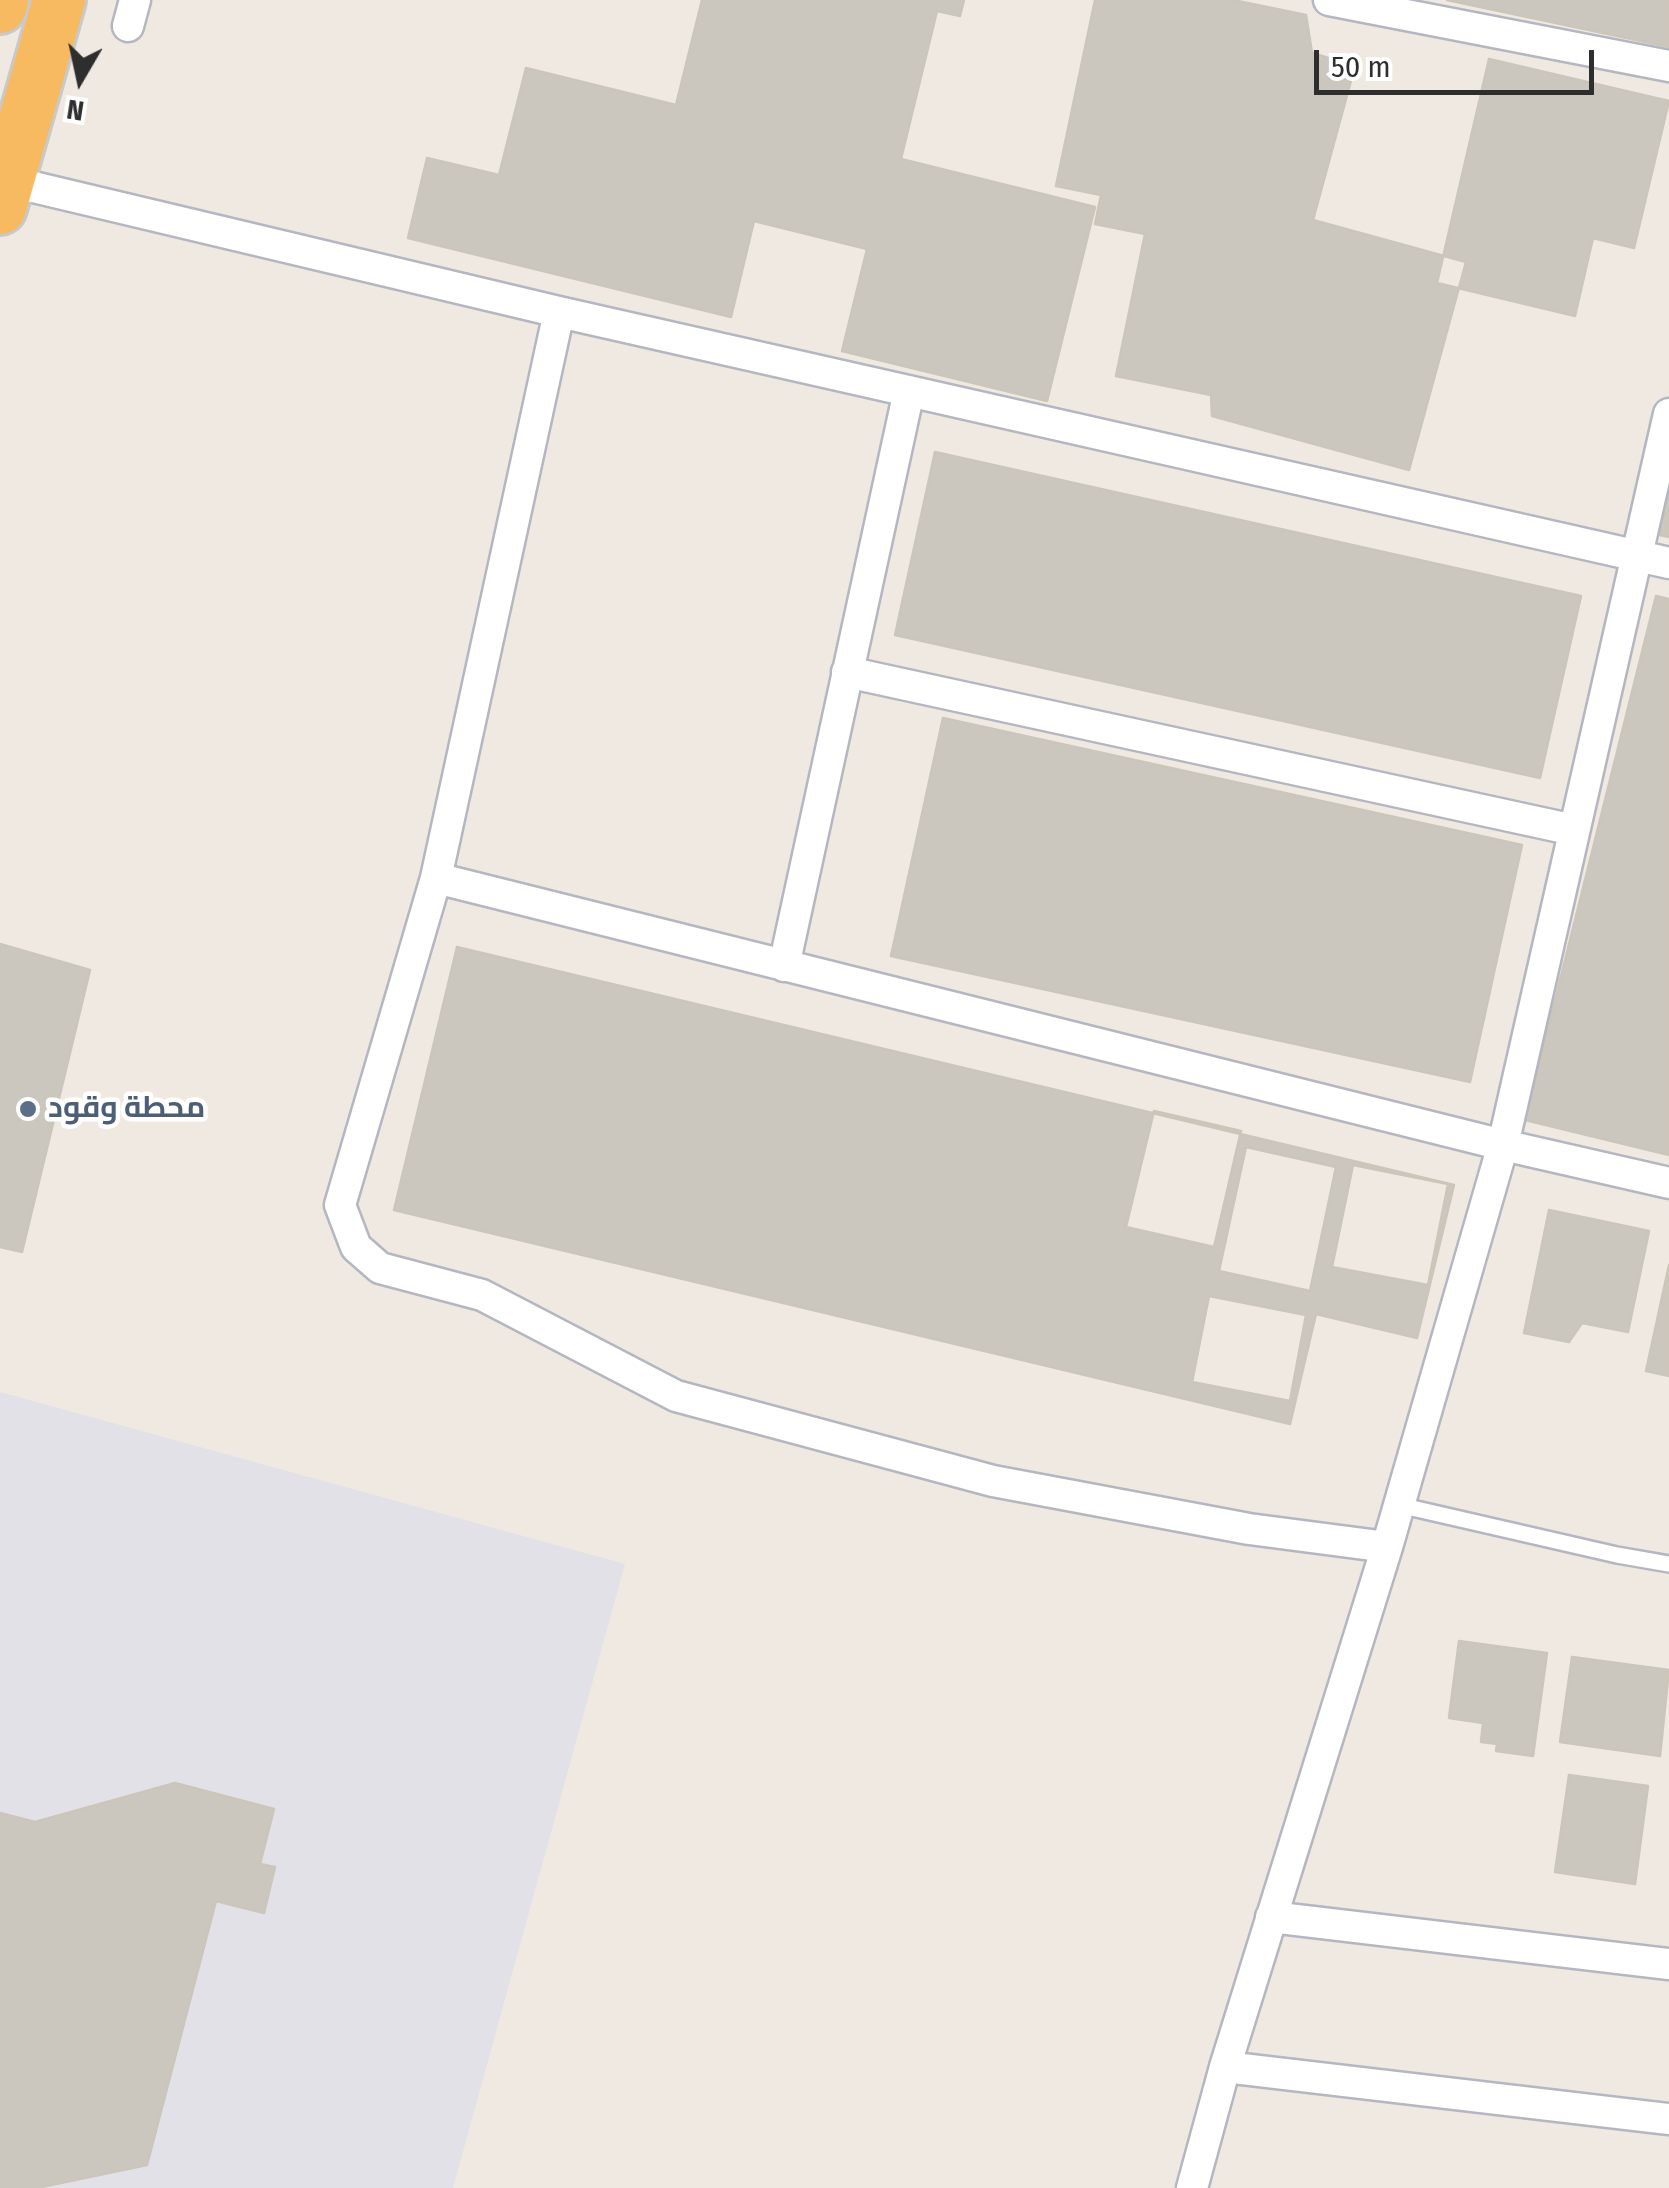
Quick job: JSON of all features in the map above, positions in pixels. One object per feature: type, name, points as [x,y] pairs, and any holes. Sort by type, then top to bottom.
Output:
[{"type":"highway","points":[[2,189],[60,0]]},
{"type":"street","points":[[1329,0],[1669,66]]},
{"type":"street","points":[[2,189],[1669,563]]},
{"type":"street","points":[[559,312],[436,878],[340,1205],[356,1246],[380,1268],[482,1296],[676,1396],[993,1481],[1249,1528],[1387,1547]]},
{"type":"street","points":[[784,966],[909,391]]},
{"type":"street","points":[[1192,2188],[1271,1917],[1387,1547],[1503,1145],[1669,414]]},
{"type":"street","points":[[848,672],[1574,830]]},
{"type":"street","points":[[436,878],[1669,1183]]},
{"type":"street","points":[[1271,1917],[1669,1964]]},
{"type":"street","points":[[1226,2067],[1669,2119]]},
{"type":"lane","points":[[1399,1505],[1669,1564]]},
{"type":"shaded area","points":[[0,1392],[625,1564],[453,2188],[0,2188]]},
{"type":"building","points":[[702,0],[964,0],[960,16],[937,11],[901,159],[1095,207],[1047,401],[842,351],[867,249],[754,221],[731,317],[408,238],[427,158],[499,175],[526,68],[676,105]]},
{"type":"building","points":[[1095,0],[1233,0],[1306,15],[1312,53],[1355,66],[1313,220],[1466,262],[1409,470],[1212,416],[1211,395],[1116,376],[1145,234],[1095,224],[1101,195],[1056,186]]},
{"type":"building","points":[[1447,0],[1669,0],[1669,47]]},
{"type":"building","points":[[1489,59],[1669,101],[1634,248],[1593,238],[1575,316],[1437,283]]},
{"type":"building","points":[[935,452],[1581,596],[1540,778],[895,635]]},
{"type":"building","points":[[1669,453],[1669,537],[1650,533]]},
{"type":"building","points":[[1656,596],[1669,599],[1669,1155],[1525,1120]]},
{"type":"building","points":[[943,718],[1522,845],[1470,1082],[891,956]]},
{"type":"building","name":"محطة وقود","points":[[0,944],[90,970],[22,1252],[0,1247]]},
{"type":"building","points":[[457,947],[1454,1185],[1417,1338],[1316,1314],[1290,1424],[394,1210]]},
{"type":"building","points":[[1154,1111],[1241,1131],[1214,1247],[1126,1227]]},
{"type":"building","points":[[1246,1147],[1336,1167],[1310,1291],[1219,1271]]},
{"type":"building","points":[[1353,1165],[1448,1184],[1428,1285],[1332,1267]]},
{"type":"building","points":[[1549,1210],[1649,1231],[1628,1332],[1582,1323],[1569,1342],[1524,1333]]},
{"type":"building","points":[[1669,1265],[1669,1376],[1646,1371]]},
{"type":"building","points":[[1209,1296],[1306,1315],[1290,1401],[1192,1382]]},
{"type":"building","points":[[1459,1641],[1547,1653],[1533,1756],[1496,1751],[1497,1744],[1481,1742],[1483,1723],[1449,1718]]},
{"type":"building","points":[[1572,1657],[1669,1670],[1660,1756],[1560,1742]]},
{"type":"building","points":[[1569,1775],[1648,1786],[1635,1884],[1555,1872]]},
{"type":"building","points":[[175,1783],[274,1809],[260,1864],[275,1867],[264,1913],[216,1901],[147,2165],[37,2188],[0,2188],[0,1813],[35,1822]]},
{"type":"place","name":"محطة وقود","points":[[28,1109]]}]
